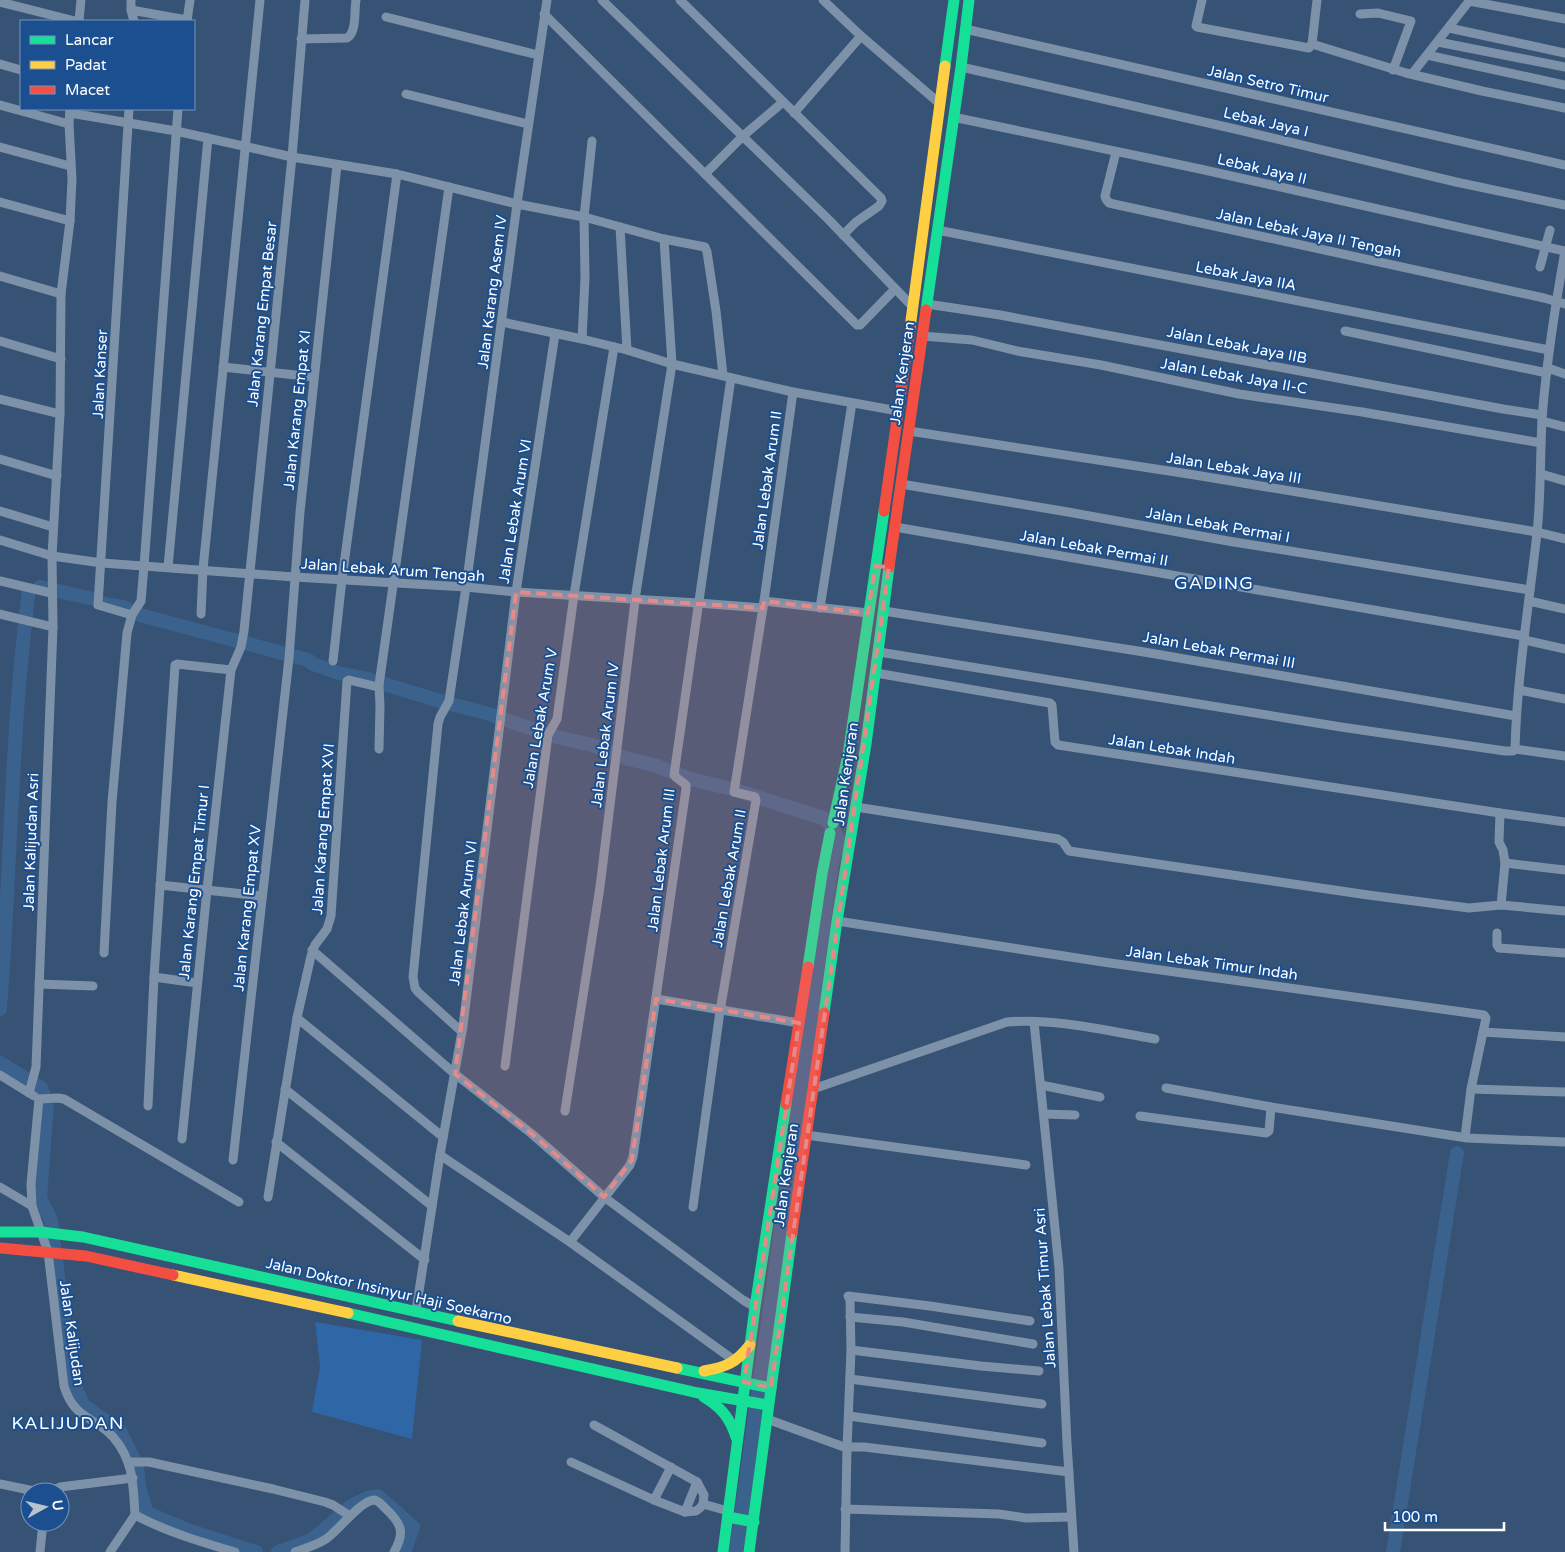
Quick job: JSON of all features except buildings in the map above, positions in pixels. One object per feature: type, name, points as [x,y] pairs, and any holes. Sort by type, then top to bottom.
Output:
[{"type":"main road","name":"Jalan Kenjeran","points":[[723,1552],[737,1442],[745,1401],[755,1308],[822,874],[848,755],[898,411],[954,0]]},
{"type":"main road","name":"Jalan Kenjeran","points":[[749,1552],[750,1521],[767,1419],[768,1388],[837,920],[876,673],[889,567],[969,0]]},
{"type":"main road","points":[[878,546],[885,549],[892,548]]},
{"type":"main road","points":[[875,566],[880,564],[889,567]]},
{"type":"main road","name":"Jalan Doktor Insinyur Haji Soekarno","points":[[0,1232],[61,1234],[82,1237],[433,1316],[768,1388]]},
{"type":"main road","name":"Jalan Doktor Insinyur Haji Soekarno","points":[[0,1248],[86,1256],[429,1331],[698,1393],[766,1405]]},
{"type":"main road","points":[[414,1329],[420,1323],[420,1318],[416,1311]]},
{"type":"main road","points":[[429,1331],[427,1322],[433,1316]]},
{"type":"main road","points":[[693,1372],[728,1366],[742,1355],[750,1345]]},
{"type":"main road","points":[[698,1393],[717,1404],[727,1414],[737,1442]]},
{"type":"main road","points":[[729,1516],[750,1521]]},
{"type":"street","points":[[79,20],[80,0]]},
{"type":"street","points":[[131,0],[134,20]]},
{"type":"street","points":[[187,20],[190,0]]},
{"type":"street","points":[[202,614],[204,569],[223,367],[260,0]]},
{"type":"street","name":"Jalan Karang Empat Besar","points":[[243,639],[292,157],[305,0]]},
{"type":"street","points":[[301,39],[347,38],[353,30],[356,0]]},
{"type":"street","name":"Jalan Karang Asem IV","points":[[466,587],[528,124],[547,0]]},
{"type":"street","points":[[602,0],[743,136],[912,306]]},
{"type":"street","points":[[680,0],[881,198],[880,206],[856,222],[843,235]]},
{"type":"street","points":[[823,0],[861,36],[939,103]]},
{"type":"street","points":[[1202,0],[1196,26],[1306,48],[1311,47],[1312,44],[1317,0]]},
{"type":"street","points":[[1412,74],[1470,0],[1565,19]]},
{"type":"street","points":[[0,2],[71,20]]},
{"type":"street","points":[[131,10],[182,20]]},
{"type":"street","points":[[1360,14],[1378,13],[1411,21],[1392,70]]},
{"type":"street","points":[[544,14],[857,325],[860,325],[895,289]]},
{"type":"street","points":[[386,17],[538,55]]},
{"type":"street","points":[[1449,28],[1565,53]]},
{"type":"street","name":"Jalan Setro Timur","points":[[964,29],[1565,165]]},
{"type":"street","points":[[794,113],[861,36]]},
{"type":"street","points":[[1438,42],[1565,67]]},
{"type":"street","points":[[1312,44],[1392,70],[1565,108]]},
{"type":"street","points":[[1428,55],[1565,85]]},
{"type":"street","points":[[0,64],[20,70]]},
{"type":"street","name":"Lebak Jaya I","points":[[960,67],[1235,129],[1456,182],[1565,205]]},
{"type":"street","points":[[406,94],[528,124]]},
{"type":"street","points":[[705,174],[743,136],[783,102]]},
{"type":"street","points":[[0,105],[69,124]]},
{"type":"street","name":"Jalan Kanser","points":[[129,110],[99,606],[134,612]]},
{"type":"street","points":[[104,953],[112,802],[127,633],[134,612],[141,601],[178,110]]},
{"type":"street","points":[[70,111],[176,131],[292,157],[397,174],[517,204],[584,217],[664,239]]},
{"type":"street","name":"Jalan Kalijudan Asri","points":[[31,1086],[36,1067],[53,626],[51,590],[60,414],[61,294],[70,221],[72,179],[70,166],[70,111]]},
{"type":"street","name":"Lebak Jaya II","points":[[953,118],[1200,169],[1565,251]]},
{"type":"street","points":[[168,567],[208,138]]},
{"type":"street","points":[[582,339],[585,278],[584,217],[592,141]]},
{"type":"street","points":[[0,147],[70,166]]},
{"type":"street","name":"Jalan Lebak Jaya II Tengah","points":[[1116,152],[1105,196],[1106,200],[1114,204],[1561,302]]},
{"type":"street","name":"Jalan Karang Empat XI","points":[[289,655],[294,577],[336,164]]},
{"type":"street","points":[[333,661],[342,579],[397,174]]},
{"type":"street","points":[[379,749],[379,683],[449,187]]},
{"type":"street","points":[[0,202],[70,221]]},
{"type":"street","points":[[620,227],[627,350]]},
{"type":"street","name":"Lebak Jaya IIA","points":[[937,230],[1549,350]]},
{"type":"street","points":[[1540,267],[1550,230]]},
{"type":"street","name":"Jalan Lebak Arum III","points":[[570,1242],[632,1160],[686,789],[686,785],[677,778],[674,772],[727,377],[706,249],[703,246],[664,239]]},
{"type":"street","name":"Jalan Lebak Arum IV","points":[[566,1111],[600,887],[636,599],[672,364],[664,239]]},
{"type":"street","points":[[1516,748],[1518,690],[1537,532],[1542,418],[1549,350],[1561,302],[1565,251]]},
{"type":"street","points":[[0,276],[61,294]]},
{"type":"street","name":"Jalan Lebak Jaya IIB","points":[[927,304],[1000,315],[1503,409],[1542,418],[1565,427]]},
{"type":"street","points":[[502,322],[582,339],[672,364],[792,392],[898,411]]},
{"type":"street","points":[[1345,331],[1565,374]]},
{"type":"street","name":"Jalan Lebak Arum VI","points":[[416,1311],[440,1155],[462,1031],[516,592],[555,334]]},
{"type":"street","name":"Jalan Lebak Jaya II-C","points":[[922,336],[972,340],[1018,351],[1111,366],[1239,394],[1362,412],[1541,443]]},
{"type":"street","points":[[0,341],[61,359]]},
{"type":"street","name":"Jalan Lebak Arum V","points":[[505,1066],[548,734],[557,719],[574,595],[614,347]]},
{"type":"street","points":[[223,367],[314,377]]},
{"type":"street","name":"Jalan Lebak Arum II","points":[[693,1207],[720,1010],[756,800],[755,797],[734,791],[764,605],[792,392]]},
{"type":"street","points":[[0,399],[60,414]]},
{"type":"street","points":[[820,608],[852,403]]},
{"type":"street","name":"Jalan Lebak Jaya III","points":[[909,431],[1196,475],[1537,532],[1565,539]]},
{"type":"street","points":[[0,459],[57,476]]},
{"type":"street","points":[[1541,474],[1565,480]]},
{"type":"street","name":"Jalan Lebak Permai I","points":[[901,484],[1238,543],[1530,590]]},
{"type":"street","points":[[0,511],[54,527]]},
{"type":"street","name":"Jalan Lebak Permai II","points":[[895,527],[1524,638],[1565,648]]},
{"type":"street","name":"Jalan Lebak Arum Tengah","points":[[0,540],[52,556],[102,563],[516,592],[820,608],[868,613]]},
{"type":"street","points":[[0,581],[51,590]]},
{"type":"street","points":[[462,1031],[418,992],[415,988],[413,977],[438,724],[448,703],[466,587]]},
{"type":"street","points":[[1529,601],[1565,609]]},
{"type":"street","name":"Jalan Lebak Permai III","points":[[884,611],[1144,652],[1516,716]]},
{"type":"street","points":[[0,614],[53,626]]},
{"type":"street","name":"Jalan Karang Empat Timur I","points":[[182,1139],[231,670],[243,639]]},
{"type":"street","points":[[879,652],[1341,727],[1505,751],[1513,751],[1516,748],[1565,756]]},
{"type":"street","name":"Jalan Karang Empat XV","points":[[233,1160],[289,655]]},
{"type":"street","points":[[148,1106],[154,977],[175,665],[231,670]]},
{"type":"street","name":"Jalan Lebak Indah","points":[[876,673],[1050,703],[1052,705],[1056,744],[1500,814]]},
{"type":"street","name":"Jalan Karang Empat XVI","points":[[268,1197],[297,1018],[312,950],[327,929],[331,916],[347,681],[379,683]]},
{"type":"street","points":[[1518,690],[1565,699]]},
{"type":"street","points":[[856,807],[1058,839],[1063,842],[1069,852],[1469,908],[1501,905],[1565,911]]},
{"type":"street","points":[[1501,905],[1505,863],[1503,850],[1499,842],[1500,814],[1565,822]]},
{"type":"street","points":[[1505,863],[1565,870]]},
{"type":"street","points":[[160,885],[262,896]]},
{"type":"street","name":"Jalan Lebak Timur Indah","points":[[837,920],[1103,962],[1484,1015],[1486,1018],[1483,1032]]},
{"type":"street","points":[[1497,933],[1497,945],[1499,948],[1565,953]]},
{"type":"street","points":[[312,950],[455,1074],[532,1134],[604,1197],[755,1308]]},
{"type":"street","points":[[154,977],[197,983]]},
{"type":"street","points":[[39,984],[93,986]]},
{"type":"street","points":[[656,999],[799,1023]]},
{"type":"street","points":[[297,1018],[443,1137]]},
{"type":"street","points":[[813,1089],[1003,1023],[1034,1022],[1078,1026],[1155,1039]]},
{"type":"street","name":"Jalan Lebak Timur Asri","points":[[1034,1022],[1059,1268],[1074,1552]]},
{"type":"street","points":[[1465,1137],[1471,1089],[1483,1032],[1565,1037]]},
{"type":"street","points":[[0,1075],[31,1086],[41,1099],[64,1099],[239,1202]]},
{"type":"street","points":[[1041,1085],[1100,1097]]},
{"type":"street","points":[[285,1088],[432,1206]]},
{"type":"street","points":[[1166,1088],[1465,1137],[1565,1142]]},
{"type":"street","points":[[1471,1089],[1565,1092]]},
{"type":"street","name":"Jalan Kalijudan","points":[[41,1099],[31,1184],[32,1206],[54,1253],[66,1392],[74,1408],[113,1437],[133,1462],[132,1478],[135,1515]]},
{"type":"street","points":[[1140,1116],[1266,1133],[1269,1131],[1271,1106]]},
{"type":"street","points":[[1044,1114],[1075,1115]]},
{"type":"street","points":[[806,1135],[1026,1165]]},
{"type":"street","points":[[276,1142],[425,1260]]},
{"type":"street","points":[[440,1155],[570,1242],[735,1361]]},
{"type":"street","points":[[0,1187],[32,1206]]},
{"type":"street","points":[[845,1552],[846,1448],[851,1350],[850,1300],[848,1296],[1030,1321]]},
{"type":"street","points":[[850,1316],[903,1322],[1033,1344]]},
{"type":"street","points":[[851,1350],[1040,1371]]},
{"type":"street","points":[[850,1379],[1042,1404]]},
{"type":"street","points":[[849,1416],[1042,1443]]},
{"type":"street","points":[[767,1419],[846,1448],[864,1447],[1069,1472]]},
{"type":"street","points":[[571,1462],[685,1512],[696,1511],[703,1504],[704,1495],[697,1482],[594,1425]]},
{"type":"street","points":[[133,1462],[180,1468],[281,1491],[325,1502],[347,1514]]},
{"type":"street","points":[[654,1500],[671,1467]]},
{"type":"street","points":[[70,1486],[132,1478]]},
{"type":"street","points":[[685,1512],[697,1482]]},
{"type":"street","points":[[0,1484],[20,1488]]},
{"type":"street","points":[[296,1552],[325,1540],[333,1534],[347,1514],[374,1500],[389,1512],[400,1527],[401,1537],[394,1552]]},
{"type":"street","points":[[703,1504],[729,1516]]},
{"type":"street","points":[[845,1509],[999,1514],[1026,1518],[1072,1518]]},
{"type":"street","points":[[110,1552],[135,1515],[165,1530],[235,1552]]},
{"type":"street","points":[[40,1552],[42,1532]]},
{"type":"highlighted area","points":[[875,566],[889,567],[771,1388],[744,1382],[799,1023],[656,999],[632,1160],[604,1197],[532,1134],[455,1074],[516,592],[763,608],[764,601],[868,613]]},
{"type":"shaded area","points":[[315,1322],[422,1340],[412,1439],[312,1412],[320,1367]]},
{"type":"waterway","points":[[40,587],[94,599],[104,604],[124,607],[140,615],[308,660],[313,664],[338,673],[368,679],[486,713],[553,736],[592,745],[625,758],[657,766],[690,779],[732,789],[826,819],[839,840],[832,863],[736,1552]]},
{"type":"waterway","points":[[0,1009],[18,694],[29,590]]},
{"type":"waterway","points":[[0,1063],[41,1088],[47,1104],[40,1198],[51,1220],[70,1373],[83,1405],[120,1431],[137,1466],[139,1487],[147,1513],[190,1531],[256,1552]]},
{"type":"waterway","points":[[1393,1552],[1457,1153]]},
{"type":"waterway","points":[[278,1552],[311,1540],[351,1506],[367,1498],[378,1496],[413,1527],[404,1552]]},
{"type":"traffic: fast","points":[[945,66],[954,0]]},
{"type":"traffic: fast","points":[[926,310],[969,0]]},
{"type":"traffic: fast","points":[[833,823],[848,755],[884,511]]},
{"type":"traffic: fast","points":[[824,1013],[866,744],[889,567]]},
{"type":"traffic: fast","points":[[808,967],[830,833]]},
{"type":"traffic: fast","points":[[723,1552],[755,1307],[786,1104]]},
{"type":"traffic: fast","points":[[0,1232],[41,1232],[83,1237],[458,1321]]},
{"type":"traffic: fast","points":[[749,1552],[792,1233]]},
{"type":"traffic: fast","points":[[348,1313],[698,1393],[768,1405]]},
{"type":"traffic: fast","points":[[677,1368],[771,1388]]},
{"type":"traffic: fast","points":[[704,1397],[724,1414],[731,1424],[736,1437]]},
{"type":"traffic: fast","points":[[728,1517],[754,1522]]},
{"type":"traffic: slow","points":[[910,328],[945,66]]},
{"type":"traffic: slow","points":[[173,1275],[348,1313]]},
{"type":"traffic: slow","points":[[458,1321],[677,1368]]},
{"type":"traffic: slow","points":[[704,1371],[730,1363],[750,1345]]},
{"type":"traffic: jam","points":[[889,567],[926,310]]},
{"type":"traffic: jam","points":[[884,511],[910,328]]},
{"type":"traffic: jam","points":[[786,1104],[808,967]]},
{"type":"traffic: jam","points":[[792,1233],[824,1013]]},
{"type":"traffic: jam","points":[[0,1248],[86,1256],[173,1275]]},
{"type":"district","name":"GADING","points":[[1214,583]]},
{"type":"district","name":"KALIJUDAN","points":[[68,1423]]}]
